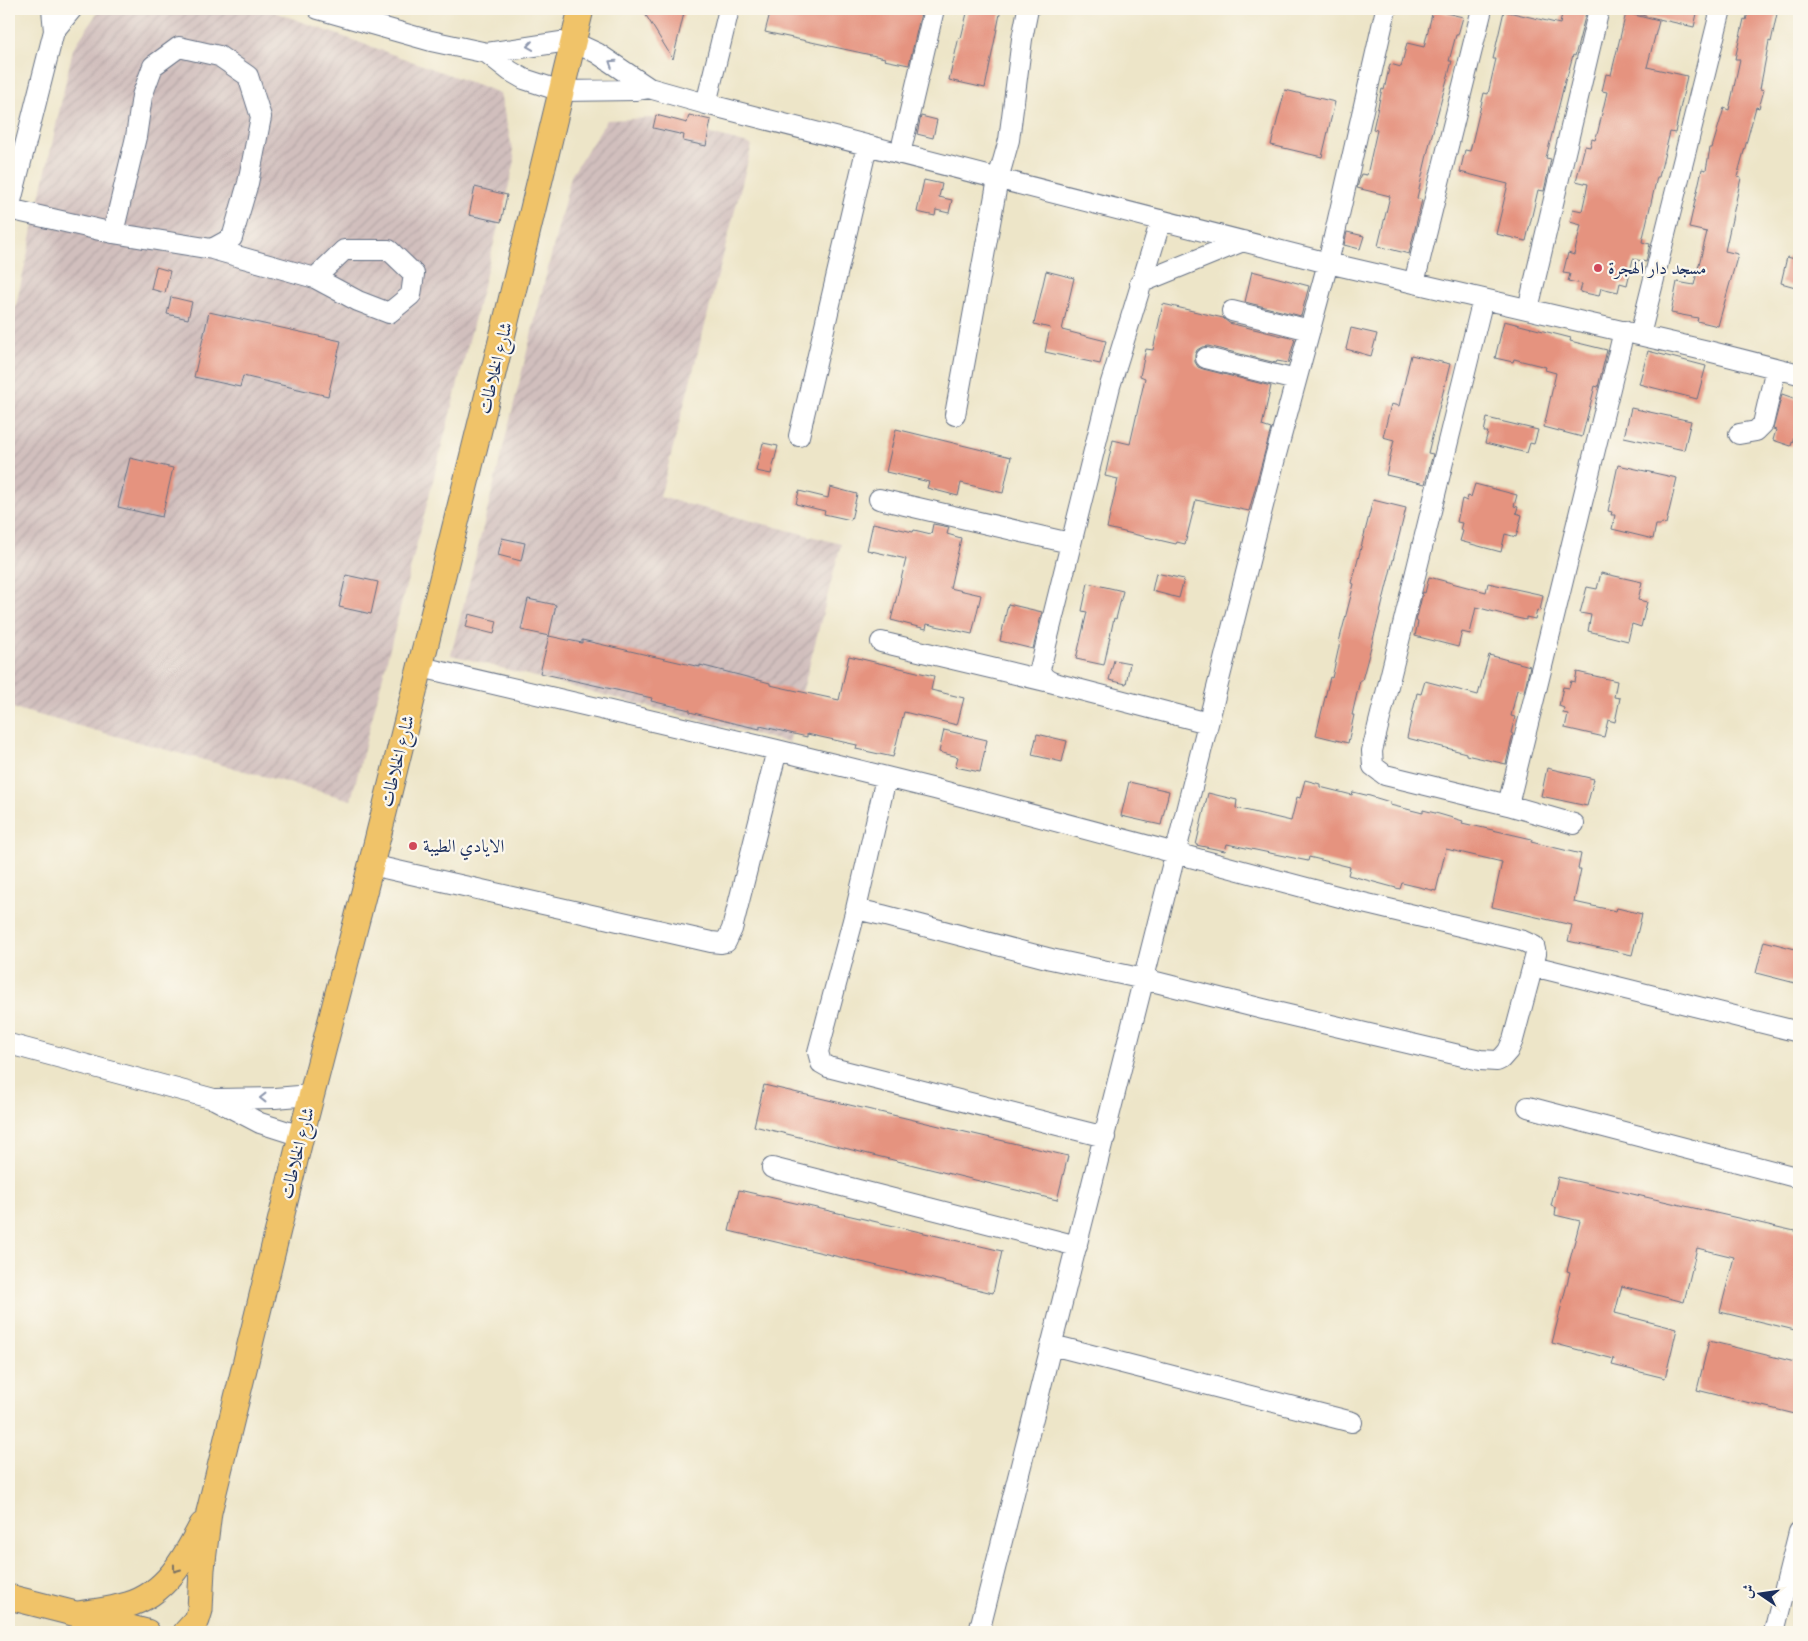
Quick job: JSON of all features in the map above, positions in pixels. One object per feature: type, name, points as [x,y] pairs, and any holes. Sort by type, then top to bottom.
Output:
[{"type":"main road","name":"شارع الخلاطات","points":[[209,1512],[311,1095],[371,865],[504,330],[581,9]]},
{"type":"main road","points":[[77,1614],[129,1605],[165,1584],[176,1571],[209,1512]]},
{"type":"main road","points":[[186,1632],[196,1620],[200,1610],[202,1569],[209,1512]]},
{"type":"main road","points":[[9,1597],[147,1632]]},
{"type":"street","points":[[52,9],[54,31],[9,209],[114,233],[212,249],[315,278],[358,301],[389,313],[411,295],[414,274],[389,250],[344,250],[315,278]]},
{"type":"street","points":[[54,31],[72,9]]},
{"type":"street","points":[[318,9],[431,41],[487,53],[554,42],[573,42],[597,53],[649,88],[706,104],[1328,263],[1632,333],[1799,374]]},
{"type":"street","points":[[706,104],[729,9]]},
{"type":"street","points":[[900,154],[934,9]]},
{"type":"street","points":[[955,415],[998,179],[1009,140],[1022,39],[1028,9]]},
{"type":"street","points":[[979,1632],[1105,1137],[1274,458],[1328,263],[1386,9]]},
{"type":"street","points":[[1414,283],[1482,9]]},
{"type":"street","points":[[1528,309],[1599,9]]},
{"type":"street","points":[[1508,805],[1632,333],[1721,9]]},
{"type":"street","points":[[114,233],[136,137],[142,96],[153,66],[180,47],[219,56],[248,76],[261,117],[248,183],[232,238],[212,249]]},
{"type":"street","points":[[487,53],[510,71],[524,79],[561,91],[636,90],[649,88]]},
{"type":"street","points":[[800,436],[868,146]]},
{"type":"street","points":[[1054,683],[1047,681],[1042,675],[1040,669],[1041,662],[1110,386],[1140,283],[1161,220]]},
{"type":"street","points":[[1140,283],[1243,241]]},
{"type":"street","points":[[1483,299],[1371,759],[1373,766],[1385,775],[1508,805],[1574,824]]},
{"type":"street","points":[[1232,311],[1310,330]]},
{"type":"street","points":[[1206,358],[1296,380]]},
{"type":"street","points":[[1739,434],[1756,431],[1763,424],[1776,368]]},
{"type":"street","points":[[879,499],[1070,543]]},
{"type":"street","points":[[882,642],[1054,683],[1208,723]]},
{"type":"street","points":[[420,667],[777,750],[945,792],[1359,902],[1532,944],[1536,950],[1513,1040],[1508,1051],[1497,1061],[1480,1060],[1428,1048],[1263,1009],[1144,978],[1051,959],[856,910]]},
{"type":"street","points":[[371,865],[711,942],[726,942],[732,929],[777,750]]},
{"type":"street","points":[[886,778],[856,910],[818,1052],[820,1063],[828,1067],[1105,1137]]},
{"type":"street","points":[[1533,966],[1799,1032]]},
{"type":"street","points":[[9,1044],[214,1099],[260,1123],[301,1136]]},
{"type":"street","points":[[214,1099],[275,1098],[311,1095]]},
{"type":"street","points":[[1528,1107],[1799,1178]]},
{"type":"street","points":[[772,1168],[1077,1246]]},
{"type":"street","points":[[1052,1345],[1352,1422]]},
{"type":"street","points":[[1774,1632],[1795,1564],[1799,1532]]},
{"type":"shaded area","points":[[100,9],[256,9],[272,11],[500,93],[515,161],[351,800],[9,707],[9,337],[73,49]]},
{"type":"shaded area","points":[[651,118],[752,145],[660,497],[841,544],[789,743],[451,655],[571,176],[607,120]]},
{"type":"building","points":[[642,9],[685,9],[673,59]]},
{"type":"building","points":[[771,9],[922,9],[909,65],[765,32]]},
{"type":"building","points":[[968,9],[1001,9],[985,88],[949,80]]},
{"type":"building","points":[[1563,9],[1587,9],[1575,56],[1573,55],[1566,77],[1546,158],[1551,159],[1544,191],[1538,190],[1526,241],[1496,234],[1508,184],[1460,172],[1465,150],[1470,151],[1484,93],[1488,94],[1496,59],[1493,59],[1504,11],[1560,24]]},
{"type":"building","points":[[1637,9],[1698,9],[1694,27],[1637,14]]},
{"type":"building","points":[[1749,9],[1778,9],[1771,42],[1769,41],[1760,89],[1764,90],[1759,108],[1756,107],[1737,177],[1741,178],[1725,251],[1738,254],[1718,326],[1697,321],[1698,318],[1671,313],[1677,282],[1694,285],[1707,232],[1689,228],[1702,169],[1706,170],[1710,148],[1712,148],[1724,108],[1729,110],[1740,59],[1735,59],[1744,19],[1746,20]]},
{"type":"building","points":[[1433,10],[1463,17],[1449,61],[1452,61],[1417,198],[1422,200],[1409,254],[1378,246],[1390,196],[1357,188],[1361,174],[1367,175],[1377,130],[1373,129],[1390,64],[1401,67],[1407,43],[1424,47]]},
{"type":"building","points":[[1626,13],[1659,21],[1647,67],[1687,76],[1675,133],[1670,132],[1642,242],[1650,244],[1646,262],[1633,259],[1627,285],[1620,283],[1618,292],[1601,288],[1599,296],[1580,292],[1582,284],[1568,281],[1570,274],[1563,273],[1568,253],[1574,255],[1581,225],[1570,222],[1573,209],[1582,211],[1588,184],[1576,181],[1585,146],[1590,147],[1592,139],[1595,140],[1598,131],[1607,92],[1602,91],[1606,74],[1611,75]]},
{"type":"building","points":[[1285,90],[1335,102],[1322,157],[1271,145]]},
{"type":"building","points":[[656,115],[687,123],[689,115],[711,120],[706,146],[683,141],[684,135],[653,128]]},
{"type":"building","points":[[921,116],[937,120],[933,138],[917,134]]},
{"type":"building","points":[[924,180],[942,184],[939,197],[952,200],[949,213],[936,210],[935,216],[917,212]]},
{"type":"building","points":[[475,187],[507,195],[501,222],[469,215]]},
{"type":"building","points":[[1347,232],[1364,236],[1360,249],[1344,245]]},
{"type":"building","points":[[1787,257],[1799,260],[1799,288],[1781,283]]},
{"type":"building","points":[[156,267],[170,271],[165,293],[151,289]]},
{"type":"building","points":[[1046,271],[1074,278],[1062,330],[1106,341],[1100,364],[1045,352],[1050,328],[1034,324]]},
{"type":"building","points":[[1252,271],[1309,286],[1301,316],[1245,302]]},
{"type":"building","points":[[171,297],[192,302],[188,319],[167,314]]},
{"type":"building","points":[[1163,304],[1223,318],[1229,323],[1295,339],[1288,363],[1277,361],[1276,363],[1208,346],[1197,350],[1195,362],[1198,367],[1271,386],[1262,426],[1271,429],[1249,511],[1196,500],[1185,544],[1177,542],[1176,544],[1107,528],[1118,479],[1105,476],[1113,440],[1130,444],[1145,378],[1140,376],[1146,349],[1153,350]]},
{"type":"building","points":[[209,312],[341,341],[328,396],[243,376],[240,387],[194,377]]},
{"type":"building","points":[[1504,321],[1571,338],[1570,341],[1607,350],[1598,387],[1595,386],[1582,437],[1544,427],[1556,373],[1545,370],[1546,367],[1514,359],[1513,362],[1495,358]]},
{"type":"building","points":[[1351,328],[1377,334],[1371,356],[1346,349]]},
{"type":"building","points":[[1648,351],[1706,366],[1697,399],[1639,384]]},
{"type":"building","points":[[1411,355],[1450,364],[1428,453],[1433,454],[1425,484],[1386,475],[1394,440],[1383,437],[1391,404],[1399,406]]},
{"type":"building","points":[[1782,394],[1799,400],[1799,420],[1791,446],[1773,440],[1776,430],[1773,429]]},
{"type":"building","points":[[1631,408],[1691,421],[1684,450],[1624,437]]},
{"type":"building","points":[[1487,418],[1538,430],[1534,444],[1530,443],[1527,453],[1485,443],[1488,432],[1484,432]]},
{"type":"building","points":[[896,429],[1011,457],[1003,493],[961,483],[958,496],[927,488],[929,482],[886,472]]},
{"type":"building","points":[[763,443],[778,446],[771,474],[756,471]]},
{"type":"building","points":[[130,458],[173,468],[162,517],[118,507]]},
{"type":"building","points":[[1618,465],[1677,478],[1666,524],[1656,525],[1653,539],[1612,529],[1615,515],[1611,515],[1612,512],[1608,511]]},
{"type":"building","points":[[1475,484],[1517,495],[1514,506],[1518,507],[1516,513],[1522,515],[1516,537],[1505,534],[1501,552],[1460,541],[1463,531],[1460,530],[1462,523],[1457,522],[1462,499],[1467,501],[1468,496],[1471,497]]},
{"type":"building","points":[[830,487],[857,494],[851,520],[824,514],[825,511],[796,504],[799,491],[828,498]]},
{"type":"building","points":[[1373,500],[1406,508],[1378,621],[1362,680],[1360,680],[1348,743],[1316,735],[1330,677],[1332,678],[1354,584],[1352,583]]},
{"type":"building","points":[[873,523],[931,534],[933,524],[949,527],[947,534],[961,538],[950,588],[981,595],[972,634],[927,624],[926,629],[891,620],[906,559],[867,550]]},
{"type":"building","points":[[502,538],[525,543],[521,561],[498,555]]},
{"type":"building","points":[[1156,573],[1184,579],[1179,598],[1152,591]]},
{"type":"building","points":[[1601,573],[1642,582],[1638,600],[1647,602],[1641,627],[1632,624],[1628,641],[1588,631],[1591,615],[1580,613],[1587,587],[1597,589]]},
{"type":"building","points":[[346,575],[378,582],[371,614],[339,607]]},
{"type":"building","points":[[1429,577],[1486,592],[1488,583],[1543,595],[1540,611],[1537,610],[1535,619],[1526,617],[1526,620],[1476,607],[1470,634],[1462,632],[1458,647],[1415,636],[1418,622],[1416,621],[1423,592],[1425,593]]},
{"type":"building","points":[[1088,583],[1123,591],[1116,619],[1114,618],[1104,665],[1076,659],[1087,612],[1082,611]]},
{"type":"building","points":[[528,599],[556,605],[549,636],[521,630]]},
{"type":"building","points":[[1008,604],[1042,612],[1033,649],[1000,641]]},
{"type":"building","points":[[469,614],[497,621],[494,634],[466,627]]},
{"type":"building","points":[[549,636],[582,643],[582,640],[700,667],[700,665],[770,683],[770,685],[839,700],[849,656],[934,676],[931,690],[964,698],[957,725],[904,712],[893,757],[856,749],[857,745],[807,734],[807,737],[760,726],[760,729],[733,723],[651,701],[652,698],[540,673]]},
{"type":"building","points":[[1489,655],[1530,666],[1524,692],[1517,690],[1511,716],[1515,717],[1511,733],[1513,734],[1506,764],[1407,738],[1417,693],[1421,694],[1425,681],[1478,695]]},
{"type":"building","points":[[1114,660],[1130,663],[1126,684],[1109,680]]},
{"type":"building","points":[[1577,672],[1617,681],[1614,697],[1620,698],[1615,722],[1608,720],[1604,737],[1565,728],[1568,714],[1563,713],[1564,708],[1559,706],[1563,687],[1569,688],[1571,681],[1575,682]]},
{"type":"building","points":[[944,730],[987,740],[980,772],[955,767],[958,757],[939,752]]},
{"type":"building","points":[[1037,734],[1067,741],[1062,762],[1032,755]]},
{"type":"building","points":[[1547,768],[1594,779],[1587,806],[1541,796]]},
{"type":"building","points":[[1305,780],[1320,784],[1320,787],[1352,795],[1353,792],[1370,796],[1390,802],[1390,805],[1423,813],[1423,810],[1439,814],[1463,821],[1462,823],[1532,839],[1531,842],[1581,854],[1578,869],[1581,869],[1574,902],[1616,911],[1617,908],[1642,914],[1632,955],[1568,941],[1572,925],[1492,907],[1502,862],[1446,849],[1436,891],[1402,883],[1400,889],[1348,875],[1350,867],[1309,857],[1308,861],[1227,844],[1225,851],[1196,845],[1208,793],[1237,800],[1236,808],[1291,821],[1297,797],[1300,798]]},
{"type":"building","points":[[1129,782],[1169,791],[1161,825],[1121,816]]},
{"type":"building","points":[[1764,941],[1799,950],[1799,984],[1756,973]]},
{"type":"building","points":[[764,1085],[1068,1156],[1057,1200],[754,1126]]},
{"type":"building","points":[[1558,1177],[1799,1232],[1799,1331],[1720,1312],[1734,1257],[1697,1248],[1684,1302],[1622,1286],[1615,1313],[1677,1329],[1665,1378],[1612,1365],[1614,1359],[1552,1343],[1570,1272],[1567,1271],[1580,1221],[1555,1215],[1556,1208],[1551,1206]]},
{"type":"building","points":[[739,1190],[1002,1251],[993,1293],[729,1231]]},
{"type":"building","points":[[1709,1341],[1799,1363],[1799,1415],[1697,1390]]},
{"type":"place","name":"مسجد دار الهجرة","points":[[1598,268]]},
{"type":"place","name":"الايادي الطيبة","points":[[413,846]]}]
